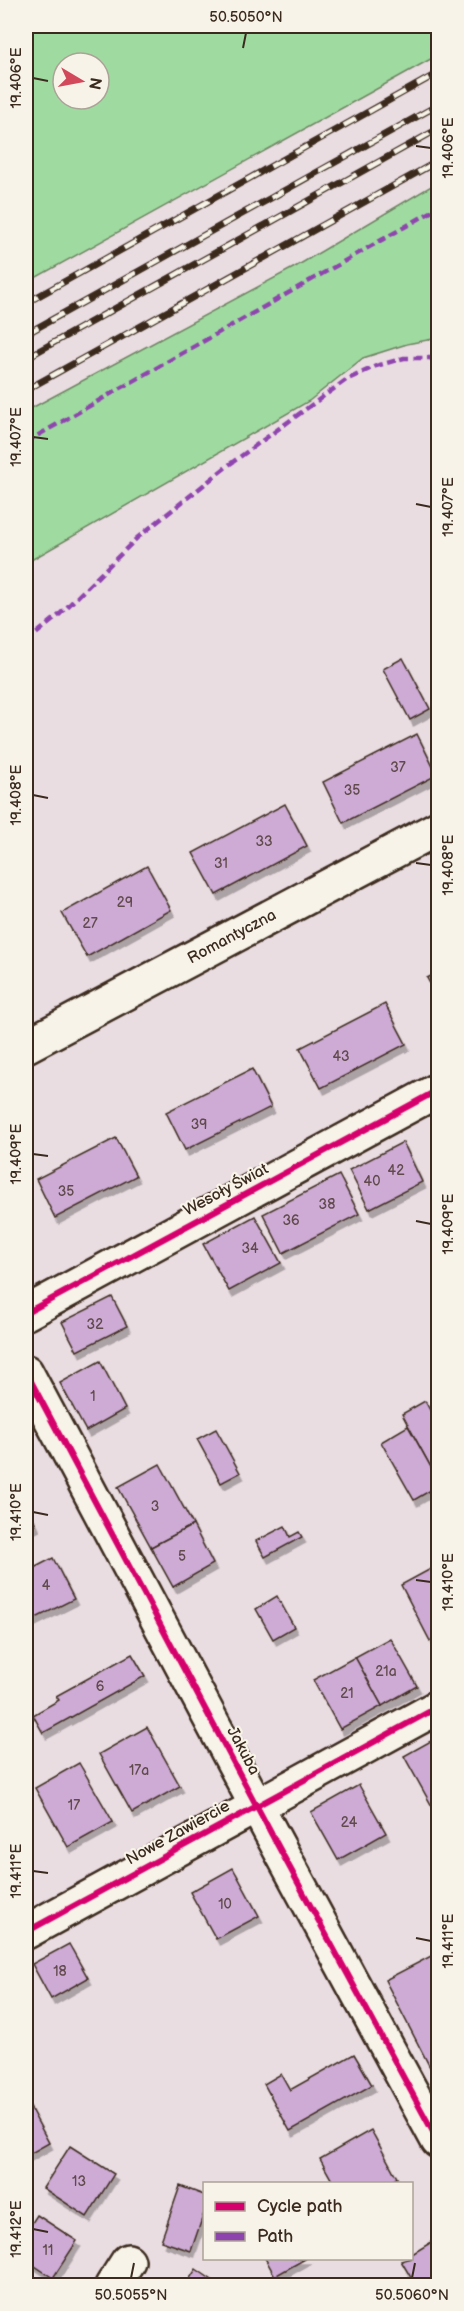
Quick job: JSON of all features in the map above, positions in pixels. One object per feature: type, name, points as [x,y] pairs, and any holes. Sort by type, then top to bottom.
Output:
[{"type":"street","name":"Romantyczna","points":[[26,1046],[438,828]]},
{"type":"street","name":"Wesoły Świat","points":[[26,1313],[438,1090]]},
{"type":"street","name":"Jakuba","points":[[26,1372],[438,2141]]},
{"type":"street","name":"Nowe Zawiercie","points":[[26,1932],[438,1707]]},
{"type":"green space","points":[[26,26],[438,26],[438,55],[26,283]]},
{"type":"green space","points":[[438,182],[438,338],[407,344],[363,358],[309,401],[26,563],[26,411],[295,267]]},
{"type":"building","points":[[403,658],[430,709],[410,720],[383,669]]},
{"type":"building","points":[[417,734],[437,775],[343,823],[323,782]]},
{"type":"building","points":[[285,804],[307,846],[216,895],[193,853]]},
{"type":"building","points":[[147,866],[171,910],[87,957],[62,913]]},
{"type":"building","points":[[438,972],[438,998],[427,978]]},
{"type":"building","points":[[385,1004],[406,1044],[321,1088],[300,1048]]},
{"type":"building","points":[[252,1069],[271,1107],[185,1150],[166,1112]]},
{"type":"building","points":[[116,1138],[136,1176],[55,1218],[36,1179]]},
{"type":"building","points":[[403,1142],[422,1182],[369,1209],[349,1170]]},
{"type":"building","points":[[339,1175],[359,1214],[283,1253],[263,1214]]},
{"type":"building","points":[[255,1216],[281,1263],[229,1291],[203,1244]]},
{"type":"building","points":[[112,1297],[127,1326],[77,1351],[62,1322]]},
{"type":"building","points":[[100,1361],[125,1409],[86,1431],[60,1383]]},
{"type":"building","points":[[425,1401],[438,1425],[438,1466],[432,1469],[402,1414]]},
{"type":"building","points":[[408,1426],[438,1480],[438,1486],[414,1500],[381,1442]]},
{"type":"building","points":[[216,1429],[240,1473],[221,1483],[197,1439]]},
{"type":"building","points":[[160,1464],[193,1525],[151,1547],[118,1487]]},
{"type":"building","points":[[26,1503],[36,1525],[26,1530]]},
{"type":"building","points":[[193,1525],[213,1564],[173,1587],[151,1547]]},
{"type":"building","points":[[285,1526],[290,1537],[299,1532],[302,1537],[265,1557],[256,1541]]},
{"type":"building","points":[[53,1558],[74,1599],[32,1620],[26,1606],[26,1572]]},
{"type":"building","points":[[438,1565],[438,1637],[430,1641],[401,1585]]},
{"type":"building","points":[[277,1596],[294,1627],[273,1639],[256,1609]]},
{"type":"building","points":[[390,1638],[417,1686],[382,1706],[355,1657]]},
{"type":"building","points":[[132,1654],[145,1676],[43,1733],[33,1715],[59,1700],[56,1696]]},
{"type":"building","points":[[355,1657],[382,1706],[340,1729],[313,1680]]},
{"type":"building","points":[[147,1727],[180,1786],[132,1813],[99,1754]]},
{"type":"building","points":[[438,1737],[438,1805],[433,1808],[404,1756]]},
{"type":"building","points":[[79,1763],[113,1822],[68,1847],[35,1788]]},
{"type":"building","points":[[359,1785],[386,1833],[338,1860],[311,1812]]},
{"type":"building","points":[[233,1868],[259,1916],[216,1939],[190,1892]]},
{"type":"building","points":[[69,1944],[88,1978],[51,1999],[32,1964]]},
{"type":"building","points":[[433,1955],[438,1966],[438,2071],[433,2073],[385,1980]]},
{"type":"building","points":[[354,2054],[372,2085],[290,2131],[264,2084],[281,2074],[290,2090]]},
{"type":"building","points":[[26,2100],[49,2143],[26,2156]]},
{"type":"building","points":[[371,2130],[397,2178],[390,2182],[333,2182],[320,2159]]},
{"type":"building","points":[[70,2146],[114,2174],[87,2217],[43,2188]]},
{"type":"building","points":[[180,2186],[203,2195],[203,2216],[191,2251],[161,2241]]},
{"type":"building","points":[[37,2215],[77,2241],[53,2278],[26,2260],[26,2232]]},
{"type":"building","points":[[438,2238],[438,2286],[416,2286],[401,2261],[413,2260],[413,2253]]},
{"type":"building","points":[[266,2260],[303,2260],[275,2276]]},
{"type":"building","points":[[196,2269],[221,2286],[185,2286]]},
{"type":"railway","points":[[26,303],[438,73]]},
{"type":"railway","points":[[26,334],[438,105]]},
{"type":"railway","points":[[26,358],[438,129]]},
{"type":"railway","points":[[26,390],[438,161]]},
{"type":"marked path","points":[[26,442],[438,208]]},
{"type":"marked path","points":[[26,642],[58,616],[137,538],[230,464],[346,380],[376,366],[404,358],[430,358],[438,364]]},
{"type":"cycle path","points":[[26,1313],[438,1090]]},
{"type":"cycle path","points":[[26,1372],[438,2141]]},
{"type":"cycle path","points":[[26,1932],[438,1707]]}]
